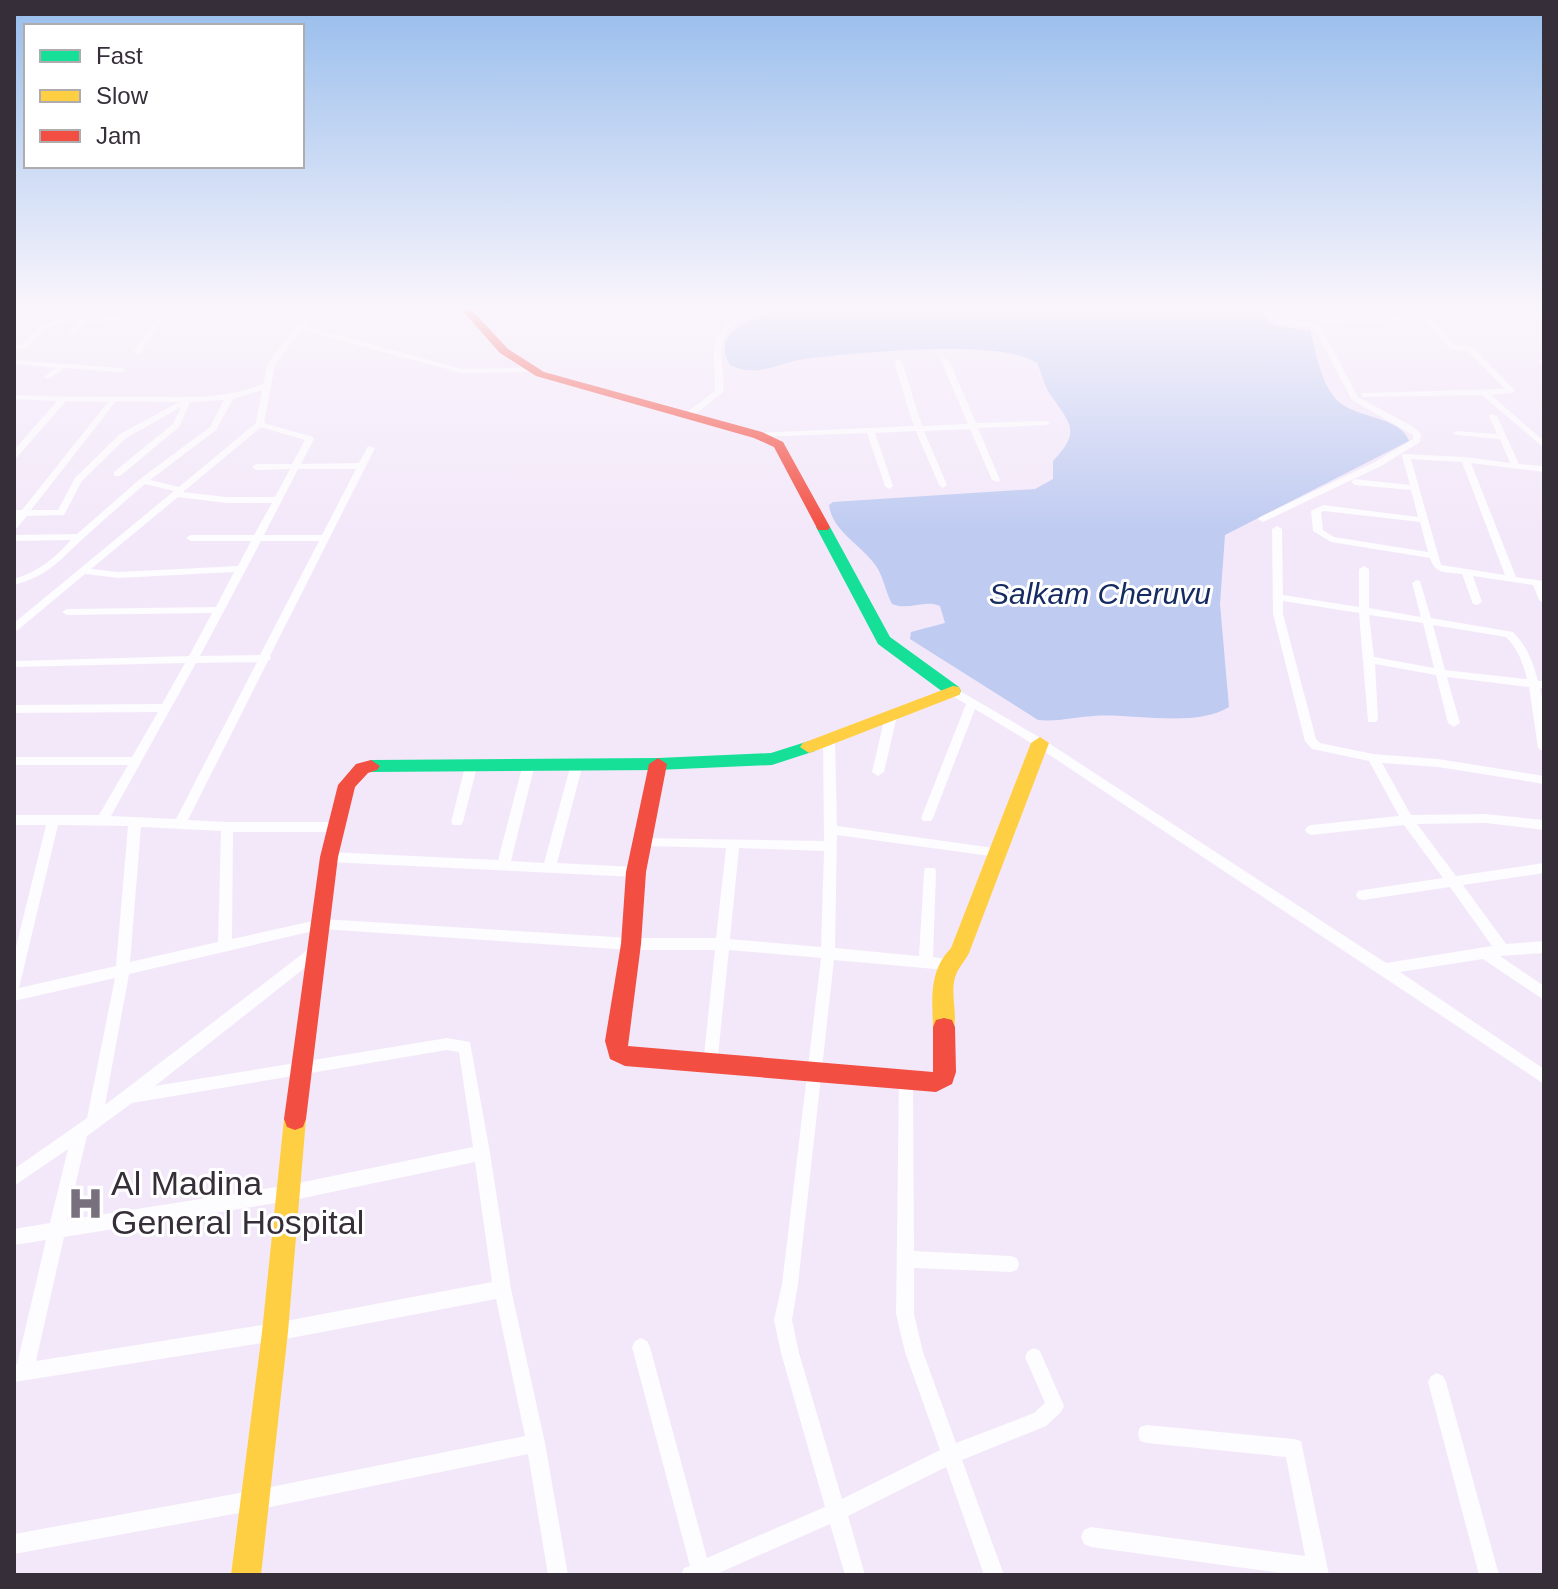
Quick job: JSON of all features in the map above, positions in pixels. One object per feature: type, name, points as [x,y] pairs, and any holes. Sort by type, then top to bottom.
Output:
[{"type":"street","points":[[14,628],[260,424],[267,381]]},
{"type":"street","points":[[566,381],[758,435],[779,445],[884,640],[971,704],[1040,743],[1544,1077]]},
{"type":"street","points":[[688,416],[719,392],[718,381]]},
{"type":"street","points":[[904,381],[919,428],[943,485]]},
{"type":"street","points":[[955,381],[996,480]]},
{"type":"street","points":[[1263,519],[1378,464],[1417,440],[1417,434],[1409,428],[1355,398],[1346,381]]},
{"type":"street","points":[[1365,395],[1511,391],[1501,381]]},
{"type":"street","points":[[14,397],[62,401],[188,401],[246,396],[266,386]]},
{"type":"street","points":[[1484,393],[1544,445]]},
{"type":"street","points":[[14,582],[36,576],[56,563],[79,537],[143,481],[213,428],[230,397]]},
{"type":"street","points":[[14,526],[114,399]]},
{"type":"street","points":[[14,455],[19,444],[62,401]]},
{"type":"street","points":[[117,474],[176,425],[188,401]]},
{"type":"street","points":[[14,513],[61,513],[66,509],[78,480],[123,436],[188,401]]},
{"type":"street","points":[[1493,416],[1516,466]]},
{"type":"street","points":[[758,435],[1046,423]]},
{"type":"street","points":[[103,820],[310,439],[260,424]]},
{"type":"street","points":[[870,430],[889,486]]},
{"type":"street","points":[[1457,433],[1502,437]]},
{"type":"street","points":[[180,823],[371,448]]},
{"type":"street","points":[[1544,469],[1406,456],[1440,568],[1540,583],[1544,600]]},
{"type":"street","points":[[1465,460],[1512,580]]},
{"type":"street","points":[[256,467],[362,466]]},
{"type":"street","points":[[143,481],[178,492],[226,500],[277,500]]},
{"type":"street","points":[[1355,482],[1414,488]]},
{"type":"street","points":[[1424,520],[1323,508],[1316,511],[1315,516],[1318,531],[1331,539],[1434,556]]},
{"type":"street","points":[[1277,529],[1278,614],[1311,741],[1324,750],[1438,763],[1544,780]]},
{"type":"street","points":[[14,538],[79,537]]},
{"type":"street","points":[[191,538],[325,538]]},
{"type":"street","points":[[86,571],[119,575],[239,569]]},
{"type":"street","points":[[1364,569],[1372,719]]},
{"type":"street","points":[[1467,574],[1477,602]]},
{"type":"street","points":[[1417,583],[1454,723]]},
{"type":"street","points":[[1278,597],[1509,634],[1517,640],[1539,684],[1544,748]]},
{"type":"street","points":[[67,612],[218,610]]},
{"type":"street","points":[[14,664],[266,658]]},
{"type":"street","points":[[1369,660],[1443,673],[1539,684]]},
{"type":"street","points":[[246,1575],[275,1332],[300,1069],[329,857],[334,827],[347,785],[362,768],[472,763],[658,764],[772,759],[953,691]]},
{"type":"street","points":[[927,818],[971,704]]},
{"type":"street","points":[[14,709],[165,708]]},
{"type":"street","points":[[878,772],[891,716]]},
{"type":"street","points":[[829,740],[831,830],[828,954],[816,1074],[783,1320],[855,1575]]},
{"type":"street","points":[[658,764],[636,872],[631,944],[616,1041],[618,1052],[625,1056],[710,1065],[936,1082],[944,1077],[942,979],[946,964],[959,953],[1040,743]]},
{"type":"street","points":[[1373,758],[1407,819],[1456,881],[1503,950]]},
{"type":"street","points":[[14,761],[136,761]]},
{"type":"street","points":[[457,822],[472,763]]},
{"type":"street","points":[[503,866],[529,764]]},
{"type":"street","points":[[549,869],[577,764]]},
{"type":"street","points":[[1311,830],[1407,819],[1500,817],[1544,825]]},
{"type":"street","points":[[14,984],[53,819]]},
{"type":"street","points":[[14,820],[334,827]]},
{"type":"street","points":[[94,1121],[123,970],[135,821]]},
{"type":"street","points":[[225,945],[227,827]]},
{"type":"street","points":[[831,830],[997,852]]},
{"type":"street","points":[[642,841],[830,846]]},
{"type":"street","points":[[710,1065],[733,843]]},
{"type":"street","points":[[329,857],[636,872]]},
{"type":"street","points":[[1363,895],[1544,868]]},
{"type":"street","points":[[926,963],[930,872]]},
{"type":"street","points":[[14,995],[322,924],[631,944],[724,944],[946,964]]},
{"type":"street","points":[[1385,969],[1503,950],[1544,947]]},
{"type":"street","points":[[14,1178],[129,1097],[315,952]]},
{"type":"street","points":[[1485,953],[1544,994]]},
{"type":"street","points":[[129,1097],[447,1044],[465,1047],[502,1289],[536,1443],[558,1575]]},
{"type":"street","points":[[906,1080],[905,1314],[914,1352],[994,1575]]},
{"type":"street","points":[[80,1131],[58,1230],[19,1373],[275,1332],[502,1289]]},
{"type":"street","points":[[14,1237],[289,1193],[482,1153]]},
{"type":"street","points":[[906,1259],[1011,1264]]},
{"type":"street","points":[[641,1347],[698,1574],[836,1512],[950,1455],[1051,1413],[1055,1406],[1054,1398],[1034,1357]]},
{"type":"street","points":[[1437,1382],[1489,1575]]},
{"type":"street","points":[[1091,1537],[1318,1572],[1294,1448],[1147,1434]]},
{"type":"street","points":[[14,1544],[256,1500],[536,1443]]},
{"type":"water","name":"Salkam Cheruvu","points":[[1044,381],[1326,381],[1339,402],[1397,427],[1409,441],[1225,535],[1220,604],[1229,707],[1200,717],[1109,716],[1038,720],[910,639],[911,632],[945,623],[940,606],[892,604],[878,569],[831,515],[829,505],[833,502],[1035,489],[1053,479],[1053,461],[1068,442],[1070,427]]},
{"type":"traffic: fast","points":[[823,527],[884,640],[953,691]]},
{"type":"traffic: fast","points":[[371,766],[658,764],[772,759],[809,747]]},
{"type":"traffic: slow","points":[[809,747],[953,691]]},
{"type":"traffic: slow","points":[[944,1027],[942,987],[947,969],[959,953],[1040,743]]},
{"type":"traffic: slow","points":[[246,1575],[275,1332],[295,1119]]},
{"type":"traffic: jam","points":[[566,381],[758,435],[779,445],[823,527]]},
{"type":"traffic: jam","points":[[658,764],[636,872],[631,944],[616,1041],[618,1052],[625,1056],[936,1082],[944,1077],[945,1072],[944,1027]]},
{"type":"traffic: jam","points":[[295,1119],[329,857],[347,785],[362,768],[371,766]]},
{"type":"place","name":"Al Madina General Hospital","points":[[85,1203]]}]
